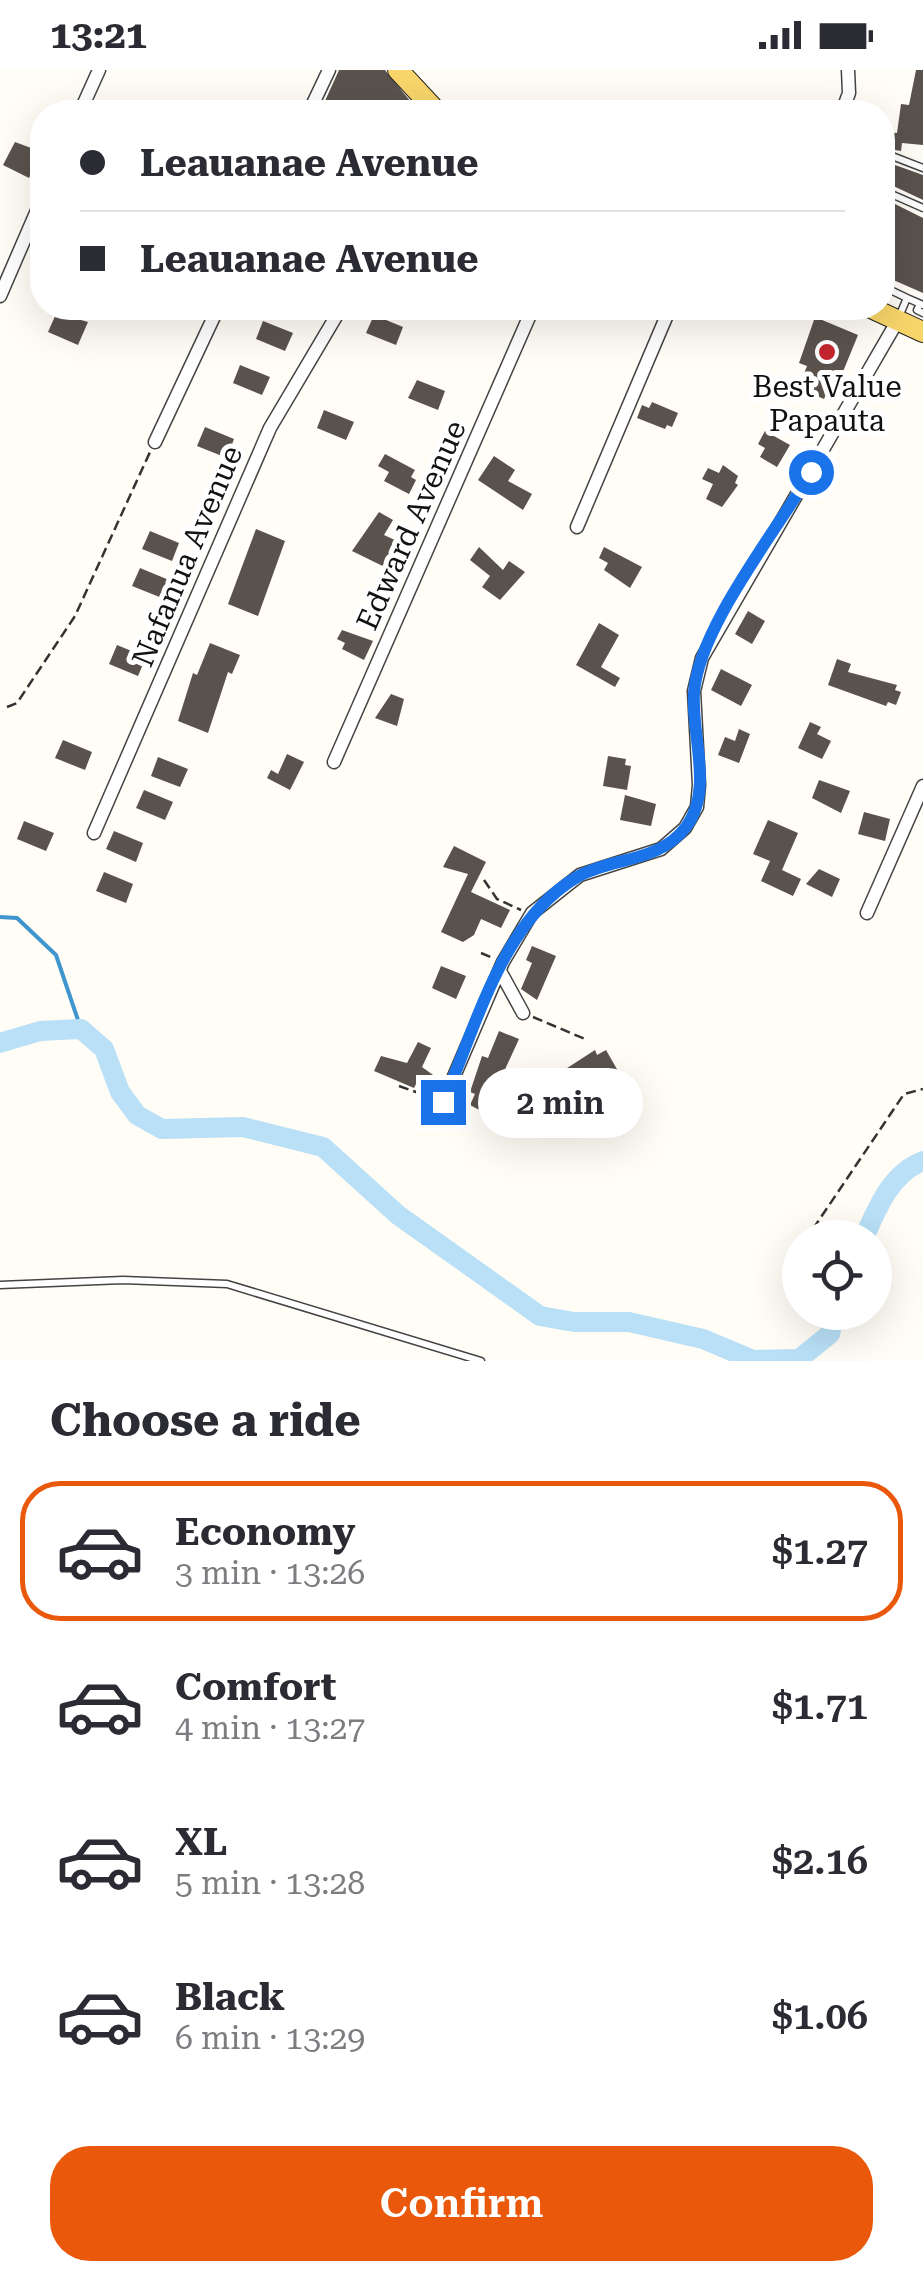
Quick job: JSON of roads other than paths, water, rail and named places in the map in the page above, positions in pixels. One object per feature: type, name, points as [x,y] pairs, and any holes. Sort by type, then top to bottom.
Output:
[{"type":"main road","points":[[398,70],[426,100]]},
{"type":"main road","points":[[895,319],[923,332]]},
{"type":"street","points":[[85,100],[99,70]]},
{"type":"street","points":[[315,100],[329,70]]},
{"type":"street","points":[[846,100],[848,70]]},
{"type":"street","points":[[0,296],[30,227]]},
{"type":"street","points":[[155,442],[212,320]]},
{"type":"street","name":"Nafanua Avenue","points":[[94,833],[270,428],[334,320]]},
{"type":"street","name":"Edward Avenue","points":[[334,762],[528,320]]},
{"type":"street","points":[[577,527],[665,320]]},
{"type":"street","points":[[443,1102],[500,971],[532,913],[580,875],[662,849],[685,828],[696,806],[699,785],[694,691],[702,658],[898,320]]},
{"type":"street","points":[[867,913],[923,786]]},
{"type":"street","points":[[500,971],[523,1013]]},
{"type":"lane","points":[[895,157],[923,168]]},
{"type":"lane","points":[[895,196],[923,208]]},
{"type":"lane","points":[[895,292],[921,304],[917,310],[923,314]]},
{"type":"lane","points":[[898,320],[906,298]]},
{"type":"lane","points":[[0,1285],[123,1280],[227,1284],[481,1361]]},
{"type":"waterway","points":[[0,917],[17,918],[56,955],[81,1029]]},
{"type":"waterway","points":[[0,1043],[40,1031],[81,1029],[104,1049],[120,1092],[137,1115],[162,1129],[243,1127],[323,1147],[398,1215],[540,1316],[574,1322],[629,1322],[703,1339],[753,1360],[799,1359],[831,1330]]},
{"type":"waterway","points":[[872,1220],[894,1183],[923,1161]]},
{"type":"place","name":"Best Value Papauta","points":[[827,352]]}]
